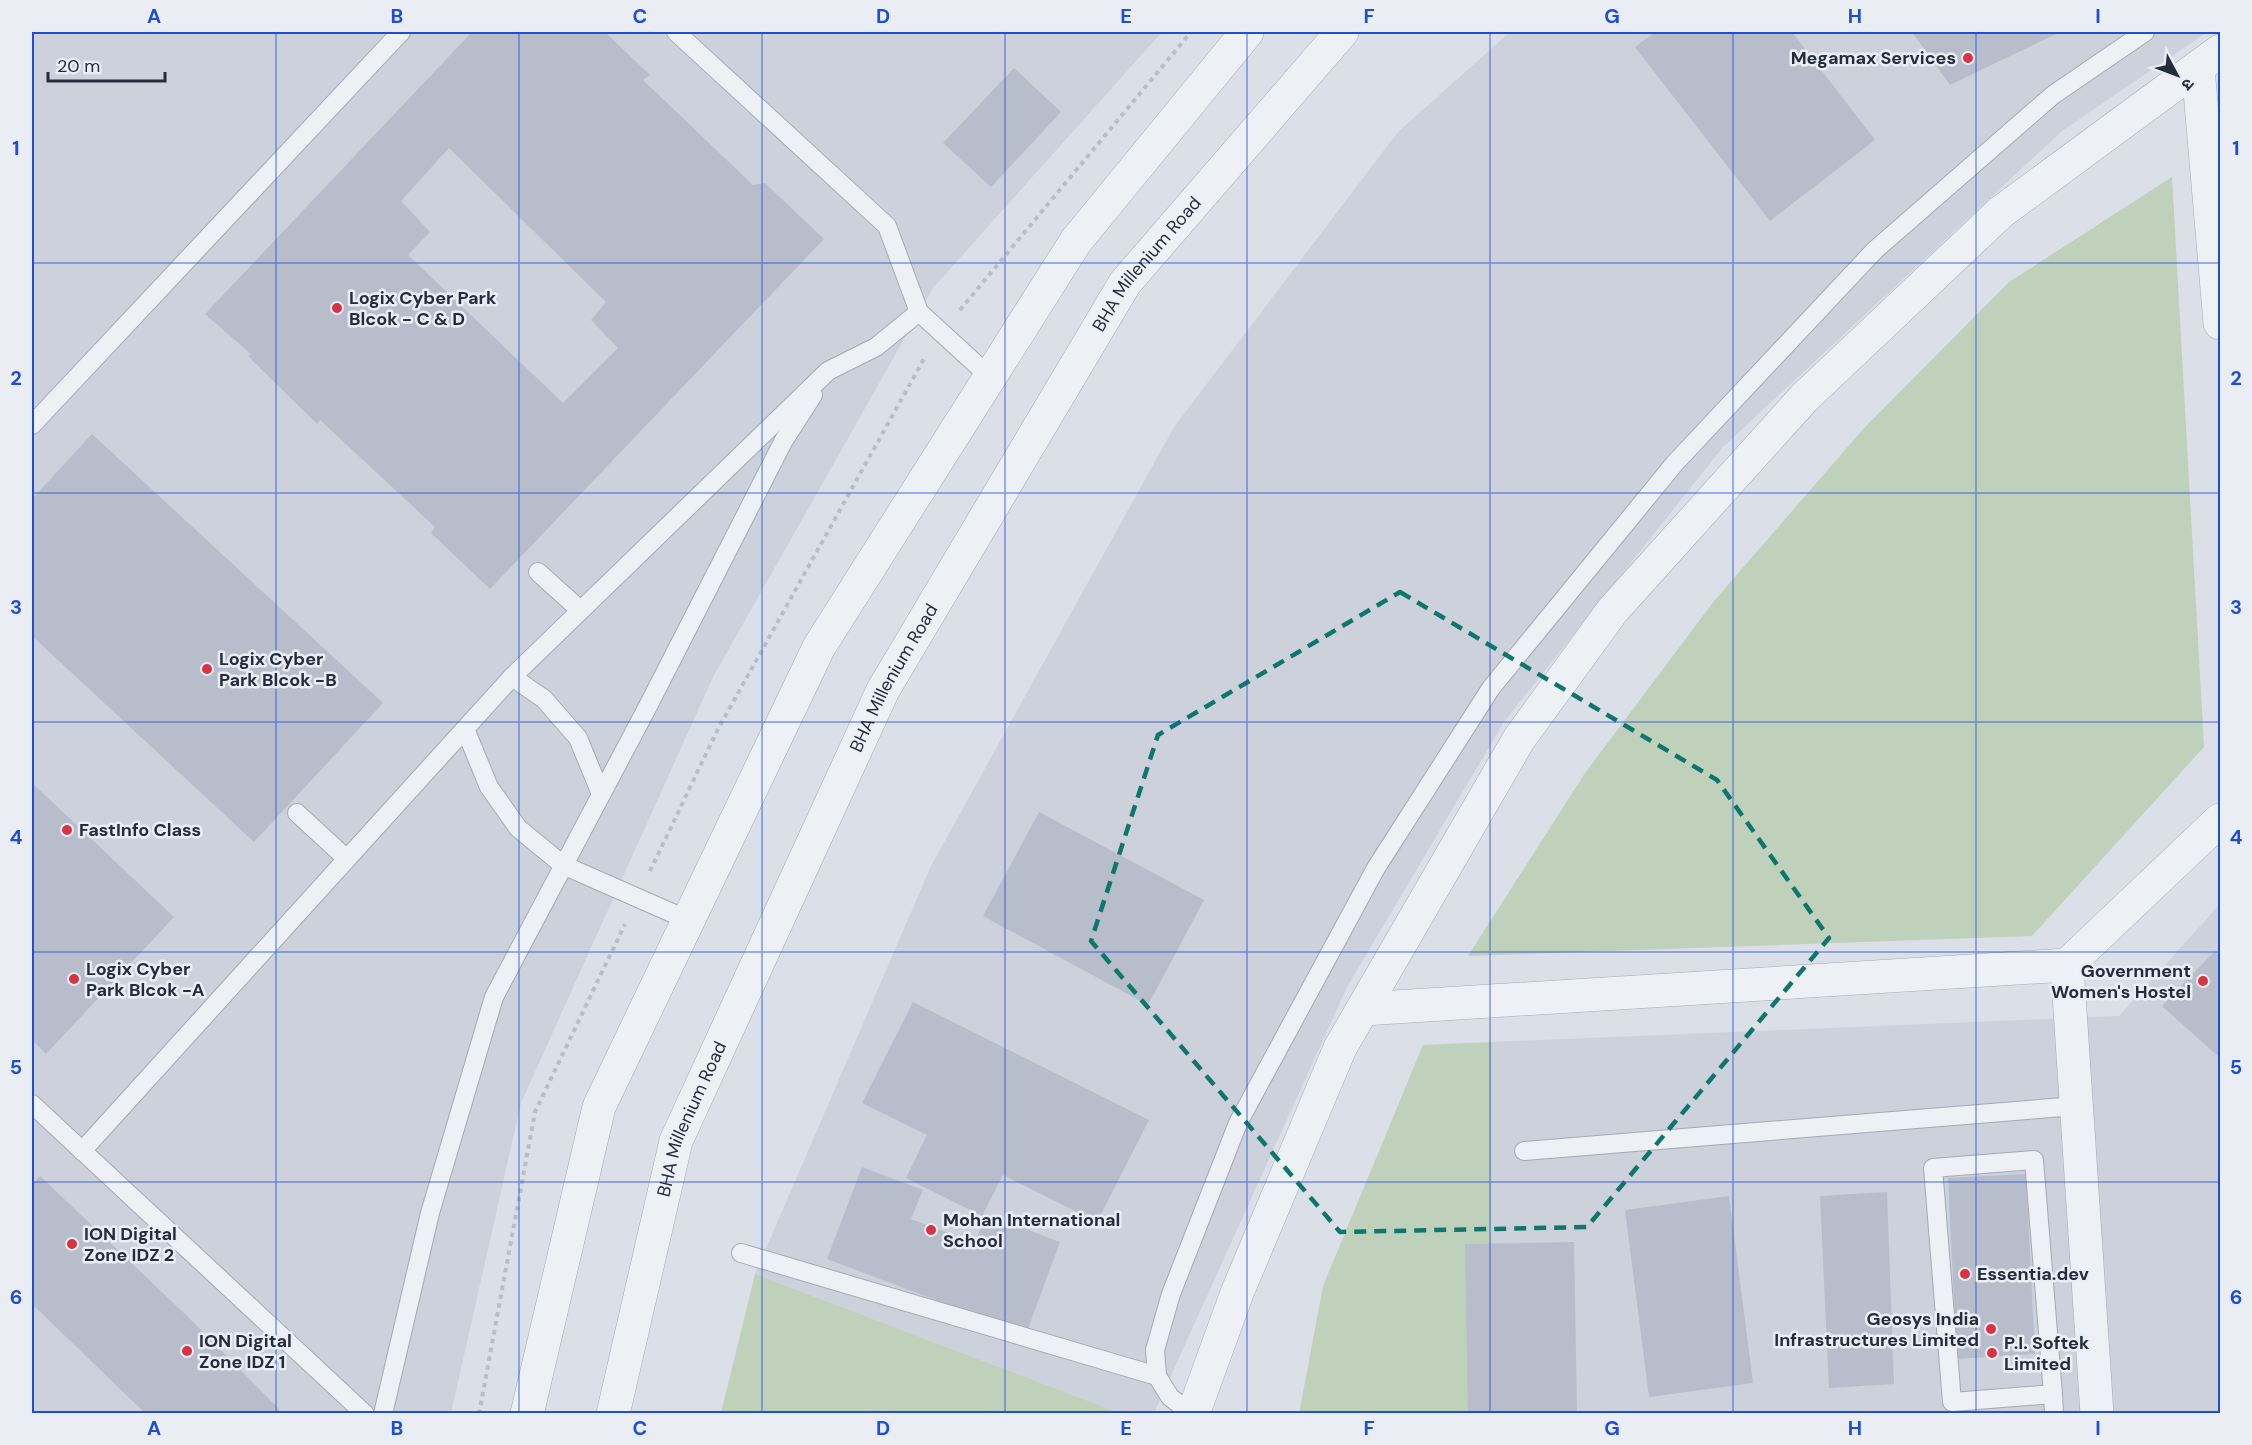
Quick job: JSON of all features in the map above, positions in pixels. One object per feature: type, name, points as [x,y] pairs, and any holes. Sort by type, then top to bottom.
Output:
[{"type":"street","points":[[526,1413],[599,1107],[819,647],[1076,241],[1247,32]]},
{"type":"street","name":"BHA Millenium Road","points":[[613,1413],[676,1141],[883,690],[1125,283],[1342,32]]},
{"type":"street","points":[[2209,59],[2220,322]]},
{"type":"street","points":[[1192,1413],[1237,1293],[1340,1048],[1519,739],[1613,610],[1804,398],[2001,212],[2209,59]]},
{"type":"street","points":[[1363,1010],[2067,965],[2220,820]]},
{"type":"street","points":[[2067,965],[2097,1413]]},
{"type":"lane","points":[[32,425],[401,32]]},
{"type":"lane","points":[[676,32],[887,226],[919,312],[990,377]]},
{"type":"lane","points":[[1192,1413],[1170,1397],[1157,1376],[1155,1350],[1171,1294],[1238,1124],[1376,868],[1491,688],[1675,462],[1875,250],[2053,95],[2145,32]]},
{"type":"lane","points":[[82,1151],[512,677],[828,371],[876,347],[919,312]]},
{"type":"lane","points":[[382,1413],[430,1213],[494,997],[784,440],[828,371]]},
{"type":"lane","points":[[538,572],[580,610]]},
{"type":"lane","points":[[512,677],[544,699],[578,738],[601,794]]},
{"type":"lane","points":[[465,729],[489,787],[518,828],[563,865],[688,920]]},
{"type":"lane","points":[[297,813],[347,859]]},
{"type":"lane","points":[[32,1104],[365,1413]]},
{"type":"lane","points":[[1524,1151],[2076,1106]]},
{"type":"lane","points":[[2053,1394],[1952,1402],[1933,1168],[2034,1160],[2053,1394],[2054,1413]]},
{"type":"lane","points":[[741,1253],[1157,1376]]},
{"type":"highlighted area","points":[[1400,592],[1717,780],[1829,938],[1587,1227],[1340,1232],[1091,941],[1158,735]]},
{"type":"shaded area","points":[[32,32],[1162,32],[933,288],[713,677],[521,1103],[451,1413],[32,1413]]},
{"type":"shaded area","points":[[1510,32],[2207,32],[2062,131],[1723,447],[1504,722],[1347,987],[1154,1413],[1120,1413],[755,1274],[931,866],[1174,427],[1398,132]]},
{"type":"shaded area","points":[[2220,904],[2220,1413],[1492,1414],[1492,1042],[2119,1016]]},
{"type":"green space","points":[[2172,177],[2204,747],[2032,936],[1468,956],[1585,773],[1714,601],[1865,427],[2009,282]]},
{"type":"green space","points":[[1492,1042],[1492,1413],[1299,1414],[1323,1286],[1423,1045]]},
{"type":"green space","points":[[755,1274],[1120,1413],[721,1413]]},
{"type":"building","name":"Logix Cyber Park Blcok - C & D","points":[[472,32],[605,32],[650,75],[643,80],[753,185],[765,183],[824,239],[490,589],[431,533],[435,527],[320,420],[317,424],[248,356],[251,354],[205,314]],"holes":[[[449,148],[606,302],[591,320],[618,348],[563,403],[408,255],[430,232],[401,201]]]},
{"type":"building","points":[[1655,32],[1792,32],[1875,140],[1770,221],[1635,47]]},
{"type":"building","name":"Megamax Services","points":[[1912,32],[2060,32],[1950,85]]},
{"type":"building","points":[[1014,68],[1061,112],[991,187],[943,143]]},
{"type":"building","name":"Logix Cyber Park Blcok -B","points":[[92,434],[383,703],[254,842],[32,636],[32,499]]},
{"type":"building","name":"Logix Cyber Park Blcok -A","points":[[32,783],[174,917],[46,1054],[32,1040]]},
{"type":"building","points":[[1039,812],[1204,900],[1148,1005],[983,916]]},
{"type":"building","name":"Government Women's Hostel","points":[[2215,951],[2220,956],[2220,1058],[2162,1006]]},
{"type":"building","points":[[913,1002],[1149,1120],[1097,1222],[1003,1175],[982,1216],[906,1178],[927,1135],[862,1103]]},
{"type":"building","points":[[862,1167],[923,1190],[911,1219],[975,1243],[986,1214],[1060,1242],[1026,1334],[827,1259]]},
{"type":"building","points":[[2026,1174],[2035,1354],[1957,1359],[1948,1178]]},
{"type":"building","name":"ION Digital Zone IDZ 2","points":[[40,1176],[186,1315],[284,1414],[146,1414],[32,1304],[32,1185]]},
{"type":"building","points":[[1887,1192],[1894,1384],[1829,1388],[1820,1196]]},
{"type":"building","points":[[1729,1196],[1753,1383],[1649,1397],[1625,1210]]},
{"type":"building","points":[[1574,1242],[1577,1412],[1468,1414],[1465,1244]]},
{"type":"place","name":"Megamax Services","points":[[1968,58]]},
{"type":"place","name":"Logix Cyber Park Blcok - C & D","points":[[337,308]]},
{"type":"place","name":"Logix Cyber Park Blcok -B","points":[[207,669]]},
{"type":"place","name":"FastInfo Class","points":[[67,830]]},
{"type":"place","name":"Logix Cyber Park Blcok -A","points":[[74,979]]},
{"type":"place","name":"Government Women's Hostel","points":[[2203,981]]},
{"type":"place","name":"Mohan International School","points":[[931,1230]]},
{"type":"place","name":"ION Digital Zone IDZ 2","points":[[72,1244]]},
{"type":"place","name":"Essentia.dev","points":[[1965,1274]]},
{"type":"place","name":"Geosys India Infrastructures Limited","points":[[1991,1329]]},
{"type":"place","name":"ION Digital Zone IDZ 1","points":[[187,1351]]},
{"type":"place","name":"P.I. Softek Limited","points":[[1992,1353]]}]
